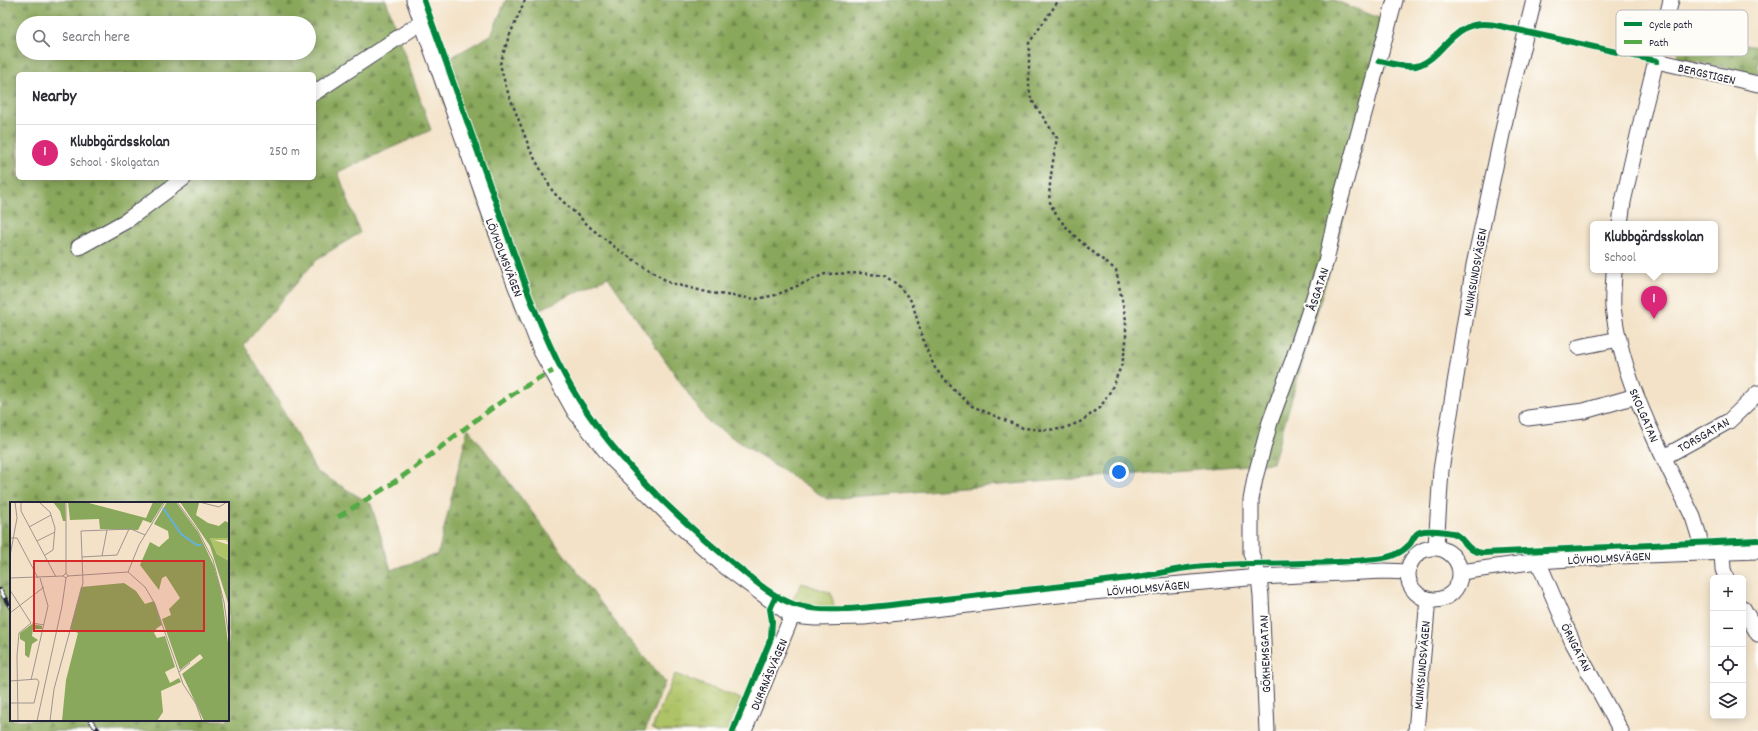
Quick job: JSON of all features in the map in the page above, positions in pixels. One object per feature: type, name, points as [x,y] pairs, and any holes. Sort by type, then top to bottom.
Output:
[{"type":"street","name":"LÖVHOLMSVÄGEN","points":[[414,0],[512,279],[541,351],[575,412],[613,460],[676,522],[723,565],[792,616],[815,618],[864,617],[1082,593],[1259,578],[1384,571],[1408,572]]},
{"type":"street","name":"ÅSGATAN","points":[[1259,578],[1251,553],[1250,534],[1251,500],[1255,478],[1270,422],[1293,360],[1326,261],[1335,220],[1395,0]]},
{"type":"street","name":"MUNKSUNDSVÄGEN","points":[[1436,547],[1441,470],[1474,265],[1510,97],[1534,0]]},
{"type":"street","points":[[1669,10],[1671,0]]},
{"type":"street","points":[[316,92],[422,22]]},
{"type":"street","points":[[1620,221],[1626,188],[1657,56]]},
{"type":"street","name":"BERGSTIGEN","points":[[1656,61],[1758,84]]},
{"type":"street","points":[[80,247],[126,221],[181,180]]},
{"type":"street","name":"SKOLGATAN","points":[[1614,273],[1613,306],[1623,356],[1636,396],[1693,517],[1699,536],[1701,553]]},
{"type":"street","points":[[1579,347],[1620,339]]},
{"type":"street","name":"TORSGATAN","points":[[1664,457],[1729,420],[1758,392]]},
{"type":"street","points":[[1528,418],[1584,411],[1636,396]]},
{"type":"street","points":[[1436,547],[1446,550],[1453,555],[1458,562],[1461,572],[1458,586],[1450,595],[1438,600],[1428,600],[1419,595],[1413,589],[1409,582],[1408,572],[1411,562],[1419,552],[1426,548],[1436,547]]},
{"type":"street","name":"LÖVHOLMSVÄGEN","points":[[1461,572],[1538,561],[1758,551]]},
{"type":"street","points":[[1722,553],[1725,575]]},
{"type":"street","name":"ÖRNGATAN","points":[[1538,561],[1573,643],[1621,731]]},
{"type":"street","name":"GÖKHEMSGATAN","points":[[1259,578],[1264,631],[1267,731]]},
{"type":"street","name":"MUNKSUNDSVÄGEN","points":[[1416,731],[1428,600]]},
{"type":"street","points":[[1745,611],[1758,634]]},
{"type":"street","name":"DURRNÄSVÄGEN","points":[[744,731],[792,616]]},
{"type":"path","points":[[525,0],[508,39],[500,64],[506,87],[531,152],[553,192],[592,229],[620,251],[670,283],[711,293],[756,299],[776,295],[825,274],[862,273],[885,276],[898,285],[912,302],[925,346],[932,363],[955,391],[972,406],[1023,428],[1043,430],[1062,429],[1080,422],[1100,408],[1111,390],[1122,364],[1126,344],[1126,320],[1116,270],[1100,258],[1063,223],[1050,201],[1057,138],[1031,99],[1029,86],[1029,43],[1060,0]]},
{"type":"green space","points":[[0,0],[386,0],[431,130],[338,172],[360,233],[317,259],[244,345],[281,406],[316,471],[371,504],[391,570],[438,554],[468,428],[626,636],[665,682],[645,731],[0,731]]},
{"type":"green space","points":[[506,0],[1334,0],[1394,24],[1336,247],[1273,463],[827,499],[707,421],[608,277],[520,319],[432,68],[491,35]]},
{"type":"green space","points":[[1748,45],[1758,47],[1758,74],[1749,73],[1678,58],[1678,56],[1748,56]]},
{"type":"green space","points":[[802,583],[831,593],[835,610],[812,611],[802,607],[793,598]]},
{"type":"green space","points":[[675,674],[741,699],[727,731],[659,731],[652,728]]},
{"type":"railway","points":[[0,590],[10,606]]},
{"type":"railway","points":[[91,721],[99,731]]},
{"type":"marked path","points":[[338,517],[410,471],[497,405],[534,381],[553,371]]},
{"type":"cycle path","points":[[424,0],[527,290],[544,332],[571,387],[594,422],[611,444],[647,485],[667,505],[752,579],[778,597],[796,605],[823,609],[856,608],[1138,577],[1195,567],[1240,564],[1353,561],[1381,558],[1399,553],[1410,544],[1417,534],[1428,531],[1453,533],[1461,538],[1468,547],[1477,552],[1483,553],[1758,540]]},
{"type":"cycle path","points":[[1379,61],[1407,66],[1416,66],[1425,63],[1458,33],[1464,29],[1480,24],[1500,26],[1616,52]]},
{"type":"cycle path","points":[[1635,56],[1657,61]]},
{"type":"cycle path","points":[[733,731],[771,638],[772,621],[770,609],[776,596]]},
{"type":"place","name":"Klubbgärdsskolan","points":[[1654,319]]}]
